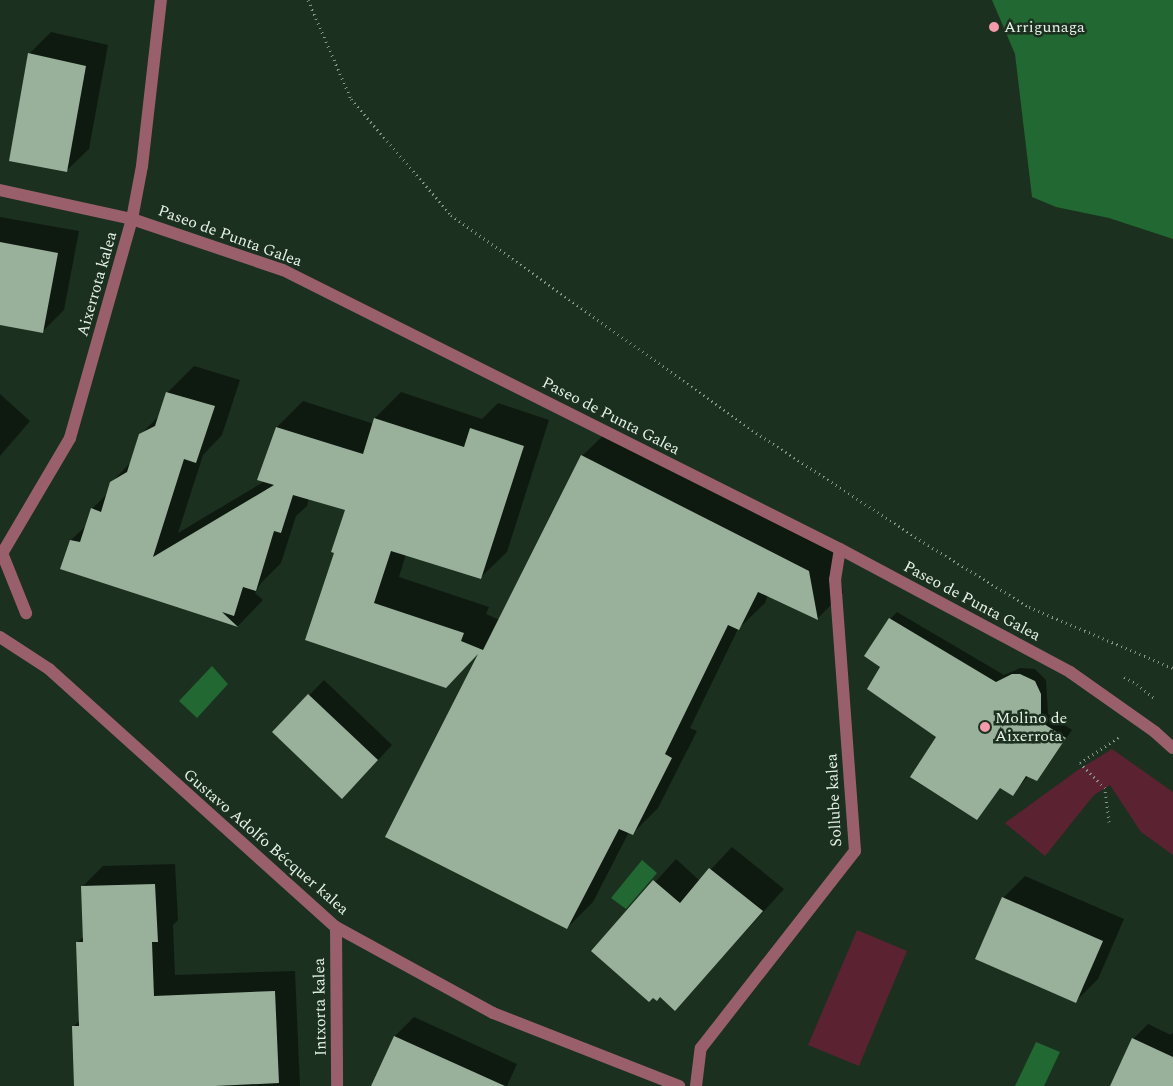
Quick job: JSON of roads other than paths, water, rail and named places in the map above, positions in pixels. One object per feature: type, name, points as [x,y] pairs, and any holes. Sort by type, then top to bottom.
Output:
[{"type":"street","name":"Aixerrota kalea","points":[[1,555],[70,438],[132,219],[142,166],[161,0]]},
{"type":"street","name":"Paseo de Punta Galea","points":[[0,190],[132,219],[283,270],[840,550],[1070,672],[1141,722],[1173,748]]},
{"type":"street","name":"Sollube kalea","points":[[696,1086],[701,1048],[855,851],[836,580],[840,550]]},
{"type":"street","points":[[1,555],[26,613]]},
{"type":"street","name":"Gustavo Adolfo Bécquer kalea","points":[[0,637],[49,669],[336,927],[493,1013],[679,1086]]},
{"type":"street","name":"Intxorta kalea","points":[[336,927],[337,1086]]},
{"type":"place","name":"Arrigunaga","points":[[994,27]]},
{"type":"place","name":"Molino de Aixerrota","points":[[985,727]]}]
